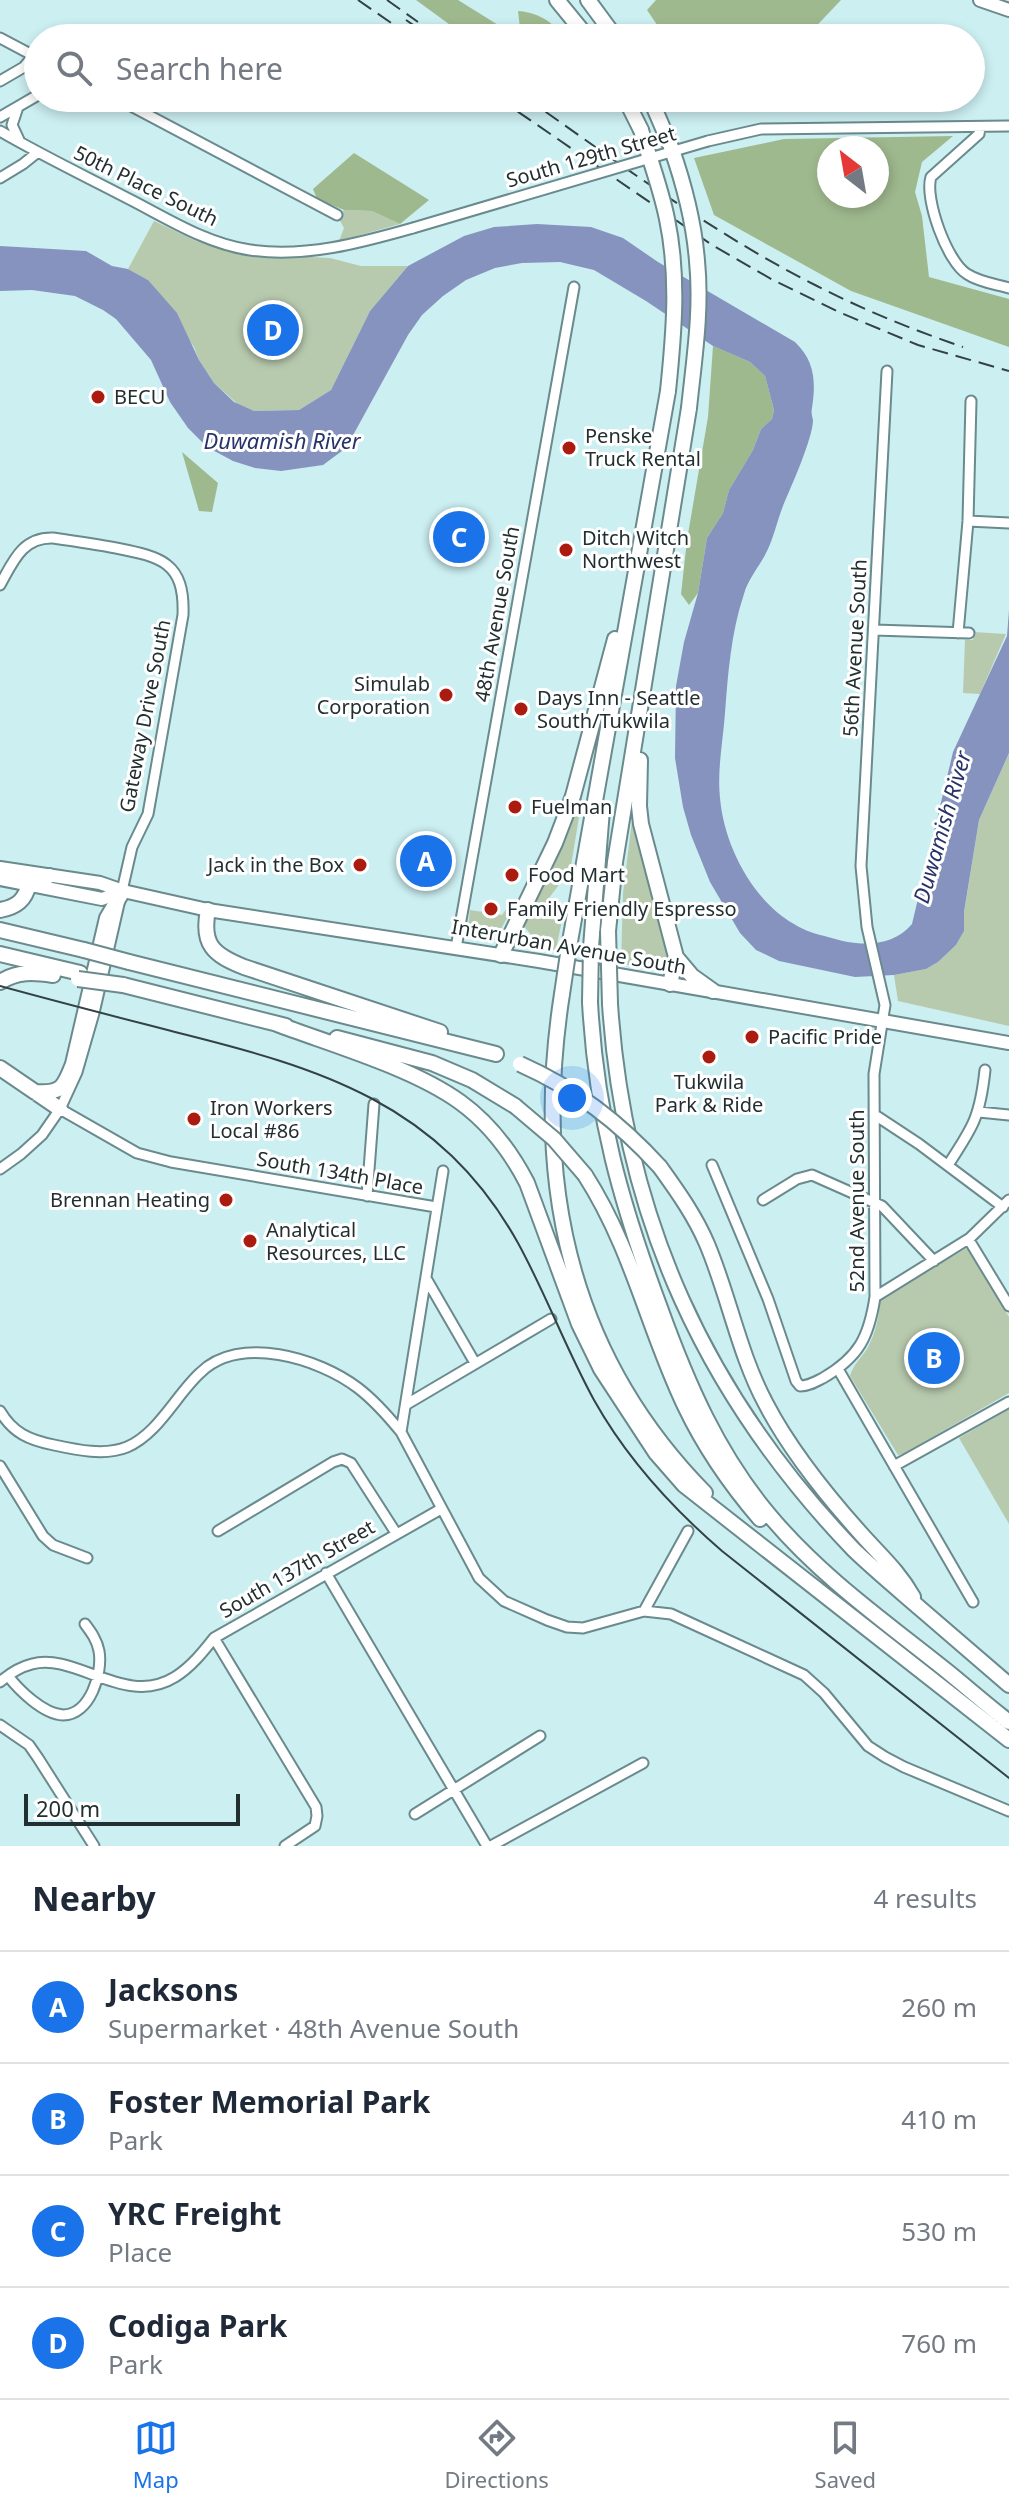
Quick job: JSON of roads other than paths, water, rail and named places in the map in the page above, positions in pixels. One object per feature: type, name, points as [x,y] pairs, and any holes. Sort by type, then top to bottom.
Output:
[{"type":"highway","points":[[557,0],[577,24]]},
{"type":"highway","points":[[588,0],[606,24]]},
{"type":"highway","points":[[632,112],[661,192],[671,247],[675,322],[668,391],[554,1043],[553,1157],[571,1262],[582,1299],[607,1358],[658,1439],[688,1475],[749,1536]]},
{"type":"highway","points":[[656,112],[684,186],[698,262],[698,315],[689,408],[615,862],[608,931],[614,1052],[624,1120],[646,1210],[684,1306],[715,1367],[768,1450],[824,1517],[868,1563],[1009,1685]]},
{"type":"highway","points":[[501,955],[555,843],[573,796],[642,534]]},
{"type":"highway","points":[[659,597],[640,753],[639,806],[647,852],[661,893],[676,957],[670,984]]},
{"type":"highway","points":[[612,702],[591,947],[594,1067],[604,1128],[620,1192],[633,1238],[670,1336],[707,1423],[749,1491],[804,1553],[896,1632],[1009,1722]]},
{"type":"highway","points":[[0,910],[19,904],[29,884],[49,876]]},
{"type":"highway","points":[[35,1092],[59,1090],[73,1064],[107,918],[123,891]]},
{"type":"highway","points":[[208,910],[207,937],[220,957],[405,1019],[520,1064],[589,1101],[626,1131],[660,1167],[686,1203],[707,1245],[764,1402],[822,1488],[900,1574],[919,1607]]},
{"type":"highway","points":[[0,930],[496,1054]]},
{"type":"highway","points":[[0,954],[432,1063],[472,1080],[515,1106],[554,1139],[585,1175],[613,1223],[684,1404],[704,1443],[730,1483],[760,1519],[814,1572],[835,1602]]},
{"type":"highway","points":[[676,957],[692,976],[713,991]]},
{"type":"highway","points":[[0,982],[20,973],[33,972],[79,976]]},
{"type":"highway","points":[[277,1024],[424,1081],[460,1102],[489,1128],[516,1161],[527,1183],[579,1324],[601,1369],[656,1453],[708,1507],[835,1602],[1009,1740]]},
{"type":"highway","points":[[0,1068],[60,1109]]},
{"type":"highway","points":[[0,1077],[60,1109]]},
{"type":"main road","points":[[980,0],[1009,10]]},
{"type":"main road","name":"Interurban Avenue South","points":[[0,868],[100,883],[208,910],[501,955],[1009,1043]]},
{"type":"main road","name":"Interurban Avenue South","points":[[0,879],[102,899],[123,891]]},
{"type":"street","points":[[0,38],[24,50]]},
{"type":"street","points":[[0,81],[24,67]]},
{"type":"street","points":[[0,117],[24,103]]},
{"type":"street","points":[[18,107],[12,125],[29,147]]},
{"type":"street","points":[[142,112],[337,215]]},
{"type":"street","name":"South 129th Street","points":[[331,248],[358,244],[708,141],[761,129],[1009,126]]},
{"type":"street","points":[[980,127],[979,134],[931,177],[929,194],[946,249],[959,268],[979,279],[1009,288]]},
{"type":"street","name":"50th Place South","points":[[0,131],[187,229],[219,242],[250,250],[293,252],[331,248]]},
{"type":"street","points":[[0,142],[29,147]]},
{"type":"street","points":[[0,178],[23,164],[29,147]]},
{"type":"street","name":"48th Avenue South","points":[[456,948],[574,287]]},
{"type":"street","name":"56th Avenue South","points":[[878,979],[867,927],[861,866],[887,371]]},
{"type":"street","points":[[874,630],[964,633],[971,401]]},
{"type":"street","points":[[968,521],[1009,523]]},
{"type":"street","name":"Gateway Drive South","points":[[0,585],[25,546],[42,538],[152,555],[177,576],[184,601],[148,814],[132,847],[87,1042],[60,1109],[32,1144],[0,1169]]},
{"type":"street","name":"52nd Avenue South","points":[[838,1369],[856,1353],[869,1331],[875,1297],[874,1074],[885,1005],[878,979]]},
{"type":"street","points":[[948,1165],[979,1112],[985,1070]]},
{"type":"street","points":[[367,1196],[374,1104]]},
{"type":"street","name":"South 134th Place","points":[[60,1109],[137,1153],[171,1162],[436,1207]]},
{"type":"street","points":[[979,1112],[1009,1115]]},
{"type":"street","points":[[875,1115],[1006,1203],[969,1240],[875,1297]]},
{"type":"street","points":[[712,1165],[768,1299],[786,1357],[800,1386],[808,1386],[838,1369],[973,1602]]},
{"type":"street","points":[[401,1432],[443,1171]]},
{"type":"street","points":[[763,1200],[797,1179],[812,1175],[887,1210],[934,1261]]},
{"type":"street","points":[[969,1240],[1009,1306]]},
{"type":"street","points":[[427,1280],[475,1363]]},
{"type":"street","points":[[407,1404],[551,1319]]},
{"type":"street","points":[[0,1411],[18,1434],[31,1439],[86,1450],[115,1451],[131,1445],[147,1432],[200,1372],[222,1357],[258,1351],[327,1369],[346,1379],[378,1405],[401,1432],[479,1578],[504,1601],[567,1627],[583,1628],[644,1611],[671,1614],[804,1675],[824,1693],[868,1746],[904,1767],[1009,1811]]},
{"type":"street","points":[[894,1466],[1009,1402]]},
{"type":"street","points":[[218,1531],[342,1459],[351,1463],[396,1533]]},
{"type":"street","points":[[0,1466],[43,1536],[62,1550],[87,1558]]},
{"type":"street","name":"South 137th Street","points":[[4,1679],[35,1663],[60,1665],[136,1687],[160,1684],[185,1669],[214,1638],[441,1509]]},
{"type":"street","points":[[644,1611],[688,1531]]},
{"type":"street","points":[[326,1573],[489,1846],[643,1763]]},
{"type":"street","points":[[4,1679],[52,1712],[64,1715],[79,1710],[97,1677],[99,1649],[85,1624]]},
{"type":"street","points":[[214,1638],[311,1798],[317,1822],[311,1830],[285,1846]]},
{"type":"street","points":[[0,1725],[29,1745],[94,1846]]},
{"type":"street","points":[[415,1814],[540,1736]]},
{"type":"water","name":"Duwamish River","points":[[537,224],[591,227],[623,238],[658,262],[795,342],[810,364],[814,381],[812,428],[769,546],[748,583],[740,608],[731,653],[720,766],[723,816],[734,852],[753,886],[779,914],[811,932],[861,943],[894,938],[912,924],[953,752],[1007,636],[1009,610],[1009,753],[979,820],[964,912],[964,931],[956,945],[926,969],[855,977],[779,961],[756,950],[740,933],[710,882],[691,835],[675,758],[676,686],[698,593],[707,538],[723,513],[729,490],[753,450],[761,429],[772,419],[774,410],[765,376],[750,362],[713,346],[594,270],[560,262],[522,263],[495,268],[466,280],[422,315],[346,448],[323,465],[281,471],[233,461],[207,447],[188,428],[170,402],[151,360],[116,319],[103,310],[75,296],[32,290],[0,291],[0,246],[86,251],[112,266],[128,269],[148,280],[177,313],[199,360],[214,383],[234,402],[254,411],[299,410],[331,390],[370,311],[408,266],[464,236],[494,227]]},
{"type":"tram line","points":[[0,986],[279,1060],[372,1098],[413,1124],[452,1156],[487,1195],[518,1243],[607,1422],[668,1499],[722,1551],[1009,1778]]},
{"type":"railway","points":[[358,0],[393,24]]},
{"type":"railway","points":[[387,0],[418,22]]},
{"type":"railway","points":[[406,20],[412,24]]},
{"type":"railway","points":[[518,112],[712,245],[773,280],[918,345],[1009,371]]},
{"type":"railway","points":[[546,112],[668,197],[779,266],[907,327],[963,347]]},
{"type":"place","name":"Codiga Park","points":[[273,330]]},
{"type":"place","name":"BECU","points":[[98,397]]},
{"type":"place","name":"Penske Truck Rental","points":[[569,448]]},
{"type":"place","name":"YRC Freight","points":[[459,537]]},
{"type":"place","name":"Ditch Witch Northwest","points":[[566,550]]},
{"type":"place","name":"Simulab Corporation","points":[[446,695]]},
{"type":"place","name":"Days Inn - Seattle South/Tukwila","points":[[521,709]]},
{"type":"place","name":"Fuelman","points":[[515,807]]},
{"type":"place","name":"Jacksons","points":[[426,861]]},
{"type":"place","name":"Jack in the Box","points":[[360,865]]},
{"type":"place","name":"Food Mart","points":[[512,875]]},
{"type":"place","name":"Family Friendly Espresso","points":[[491,909]]},
{"type":"place","name":"Pacific Pride","points":[[752,1037]]},
{"type":"place","name":"Tukwila Park & Ride","points":[[709,1057]]},
{"type":"place","name":"Iron Workers Local #86","points":[[194,1119]]},
{"type":"place","name":"Brennan Heating","points":[[226,1200]]},
{"type":"place","name":"Analytical Resources, LLC","points":[[250,1241]]},
{"type":"place","name":"Foster Memorial Park","points":[[934,1358]]}]
